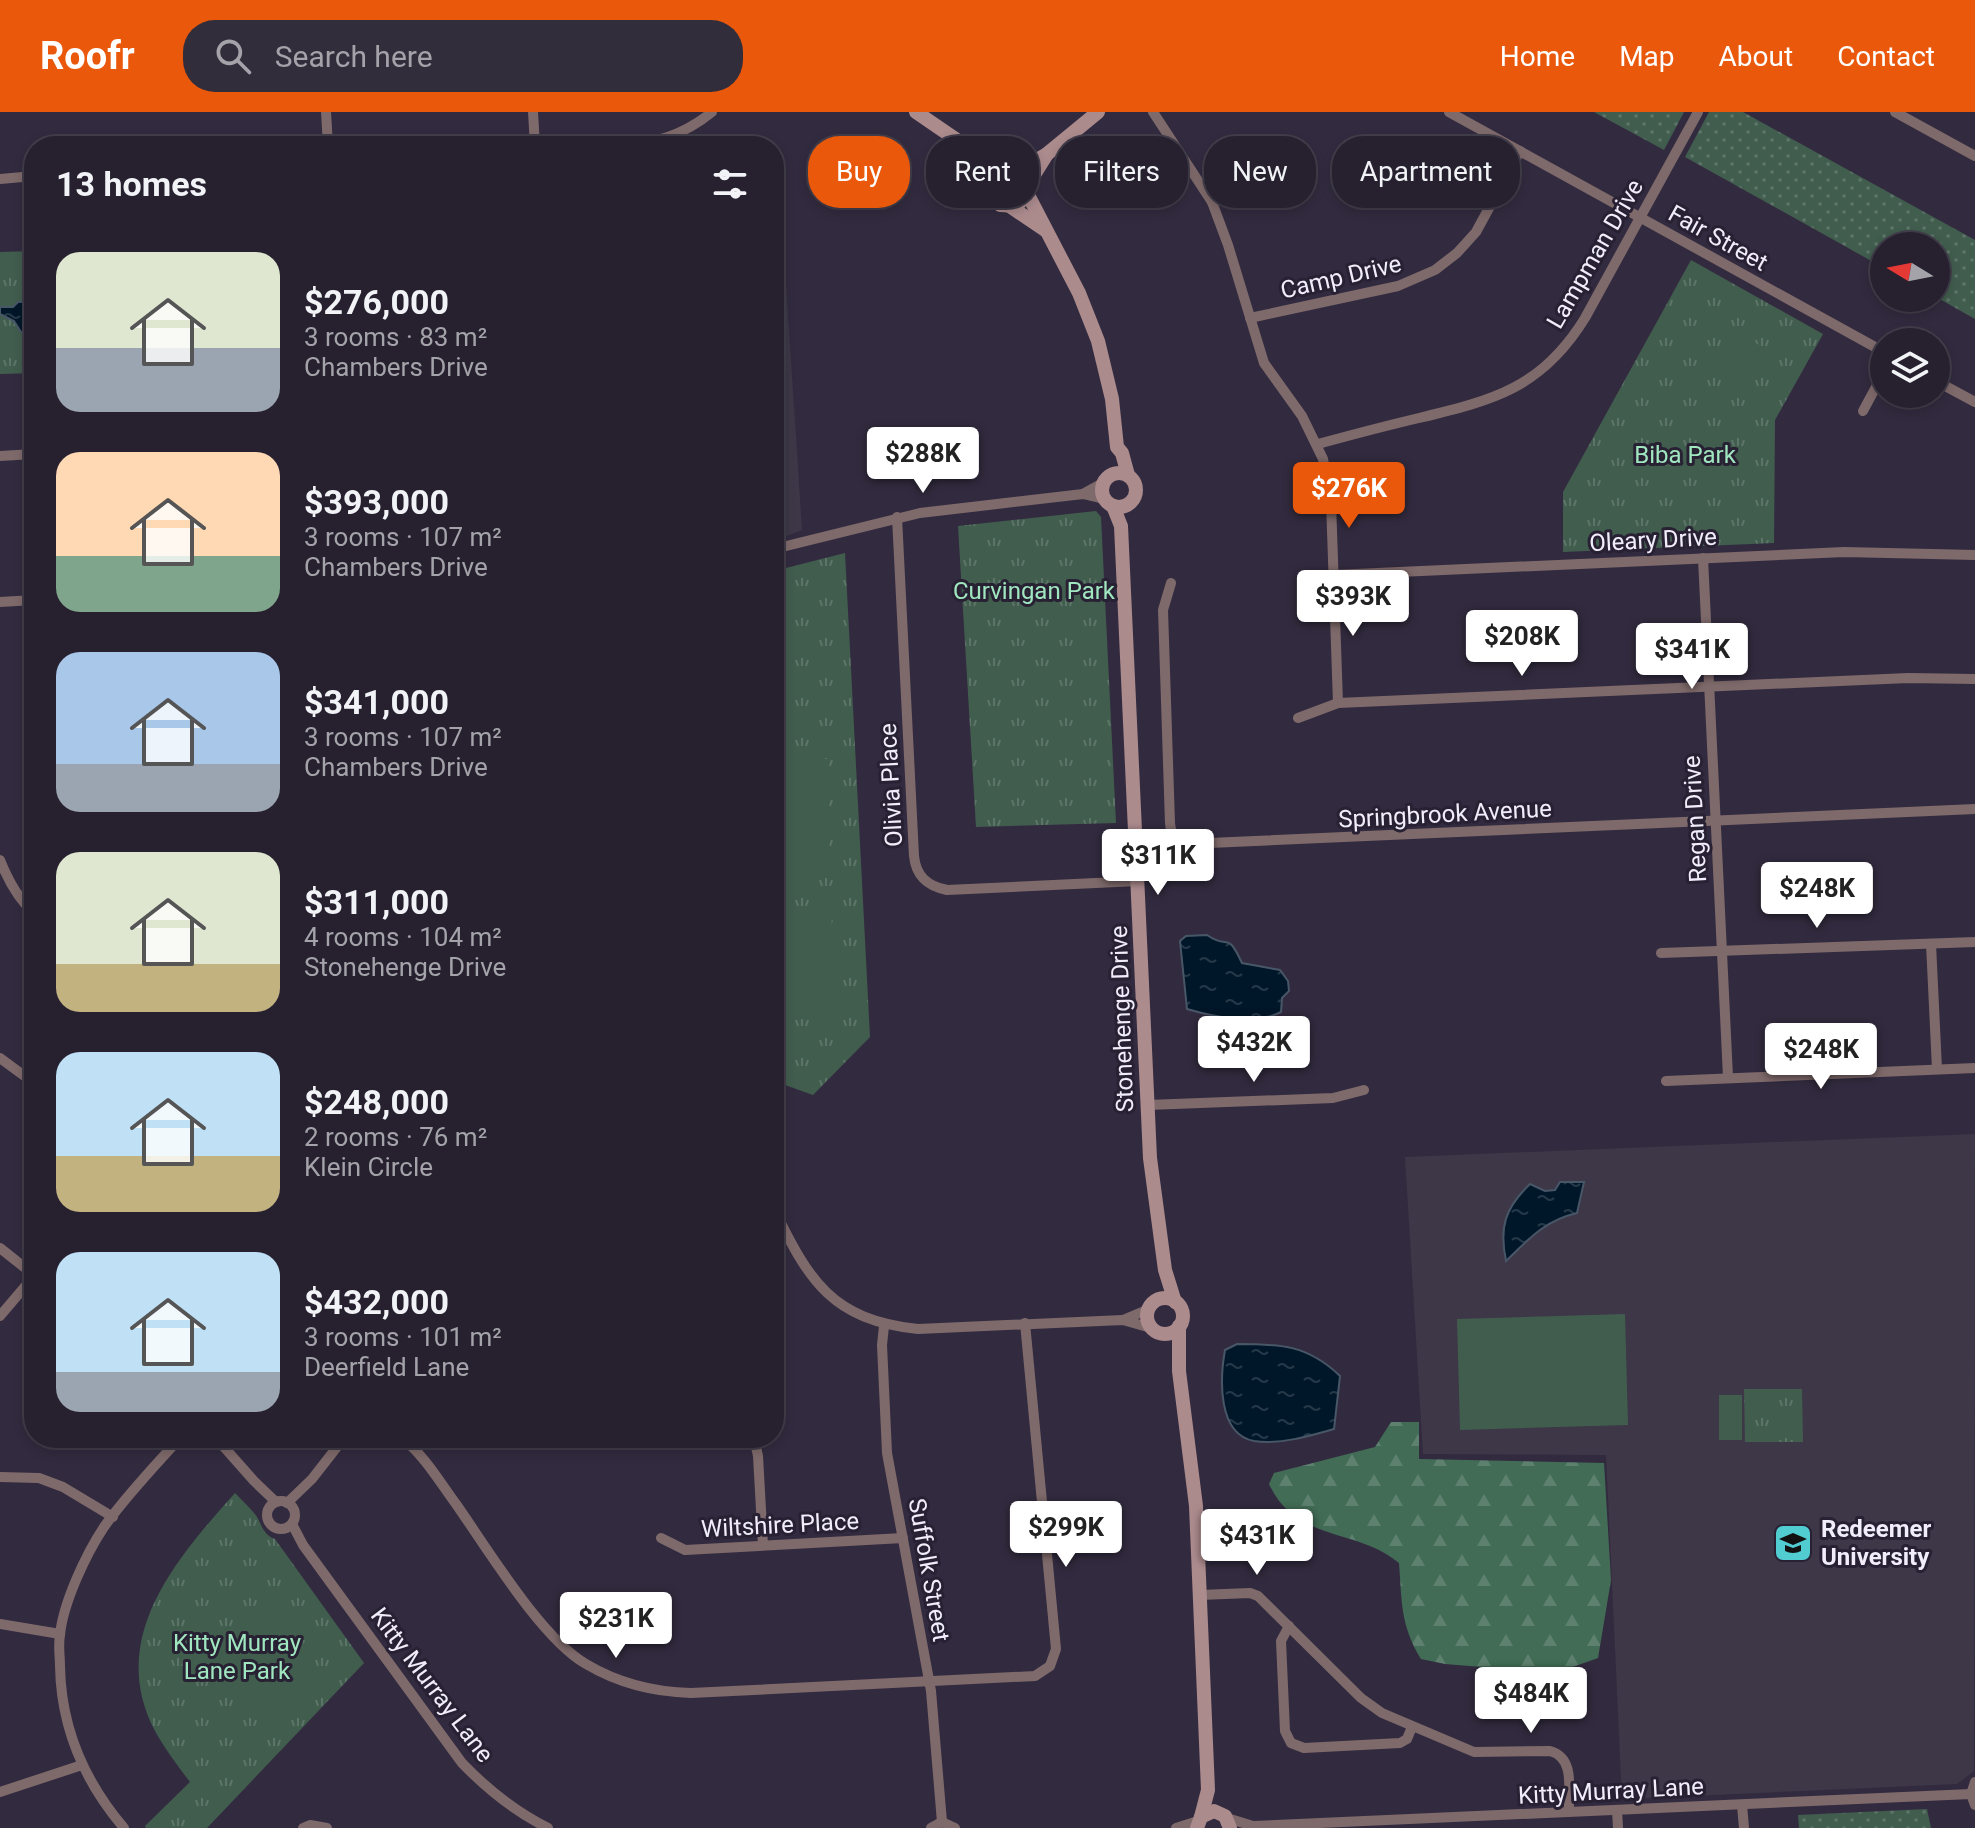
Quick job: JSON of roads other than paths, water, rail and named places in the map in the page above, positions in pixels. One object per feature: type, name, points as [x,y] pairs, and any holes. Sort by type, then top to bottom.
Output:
[{"type":"street","points":[[326,112],[327,136]]},
{"type":"street","points":[[533,112],[534,136]]},
{"type":"street","points":[[672,136],[712,112]]},
{"type":"street","points":[[916,112],[950,136]]},
{"type":"street","points":[[1039,158],[1098,112]]},
{"type":"street","points":[[1153,112],[1204,190]]},
{"type":"street","name":"Fair Street","points":[[1449,112],[1493,136]]},
{"type":"street","name":"Lampman Drive","points":[[1318,444],[1479,404],[1527,382],[1552,362],[1574,335],[1698,112]]},
{"type":"street","points":[[1895,112],[1975,156]]},
{"type":"street","name":"Fair Street","points":[[1520,151],[1870,344]]},
{"type":"street","points":[[1039,168],[1047,154]]},
{"type":"street","points":[[0,179],[24,177]]},
{"type":"street","points":[[1012,208],[1045,230]]},
{"type":"street","points":[[1035,208],[1079,293],[1098,341],[1112,399],[1117,447],[1107,479],[1109,503]]},
{"type":"street","points":[[1214,208],[1264,363],[1318,444],[1329,488],[1338,703]]},
{"type":"street","name":"Camp Drive","points":[[1250,318],[1398,286],[1435,270],[1457,253],[1476,232],[1489,208]]},
{"type":"street","points":[[1950,389],[1975,402]]},
{"type":"street","points":[[1863,411],[1870,398]]},
{"type":"street","points":[[784,546],[897,517],[995,502],[1083,494],[1119,508],[1130,504],[1137,489],[1117,447]]},
{"type":"street","points":[[0,456],[24,455]]},
{"type":"street","points":[[1083,494],[1119,472],[1128,475]]},
{"type":"street","name":"Stonehenge Drive","points":[[1109,503],[1121,526],[1152,1181],[1165,1270],[1175,1302]]},
{"type":"street","name":"Stonehenge Drive","points":[[1121,526],[1130,504]]},
{"type":"street","name":"Olivia Place","points":[[897,517],[914,856],[919,873],[928,884],[947,890],[1138,881]]},
{"type":"street","name":"Oleary Drive","points":[[1333,575],[1874,551],[1975,555]]},
{"type":"street","name":"Regan Drive","points":[[1703,558],[1728,1077]]},
{"type":"street","name":"Springbrook Avenue","points":[[1171,583],[1163,610],[1170,823],[1177,841],[1187,844],[1975,809]]},
{"type":"street","points":[[0,602],[24,601]]},
{"type":"street","points":[[1298,718],[1338,703],[1915,677],[1975,679]]},
{"type":"street","points":[[0,860],[7,878],[24,903]]},
{"type":"street","points":[[1661,953],[1975,942]]},
{"type":"street","points":[[1931,944],[1937,1069]]},
{"type":"street","points":[[0,1058],[24,1076]]},
{"type":"street","points":[[1666,1081],[1975,1068]]},
{"type":"street","points":[[1148,1105],[1333,1098],[1364,1090]]},
{"type":"street","points":[[784,1230],[800,1263],[824,1292],[856,1314],[884,1326],[918,1329],[1123,1320],[1171,1333],[1179,1326]]},
{"type":"street","points":[[0,1248],[24,1267]]},
{"type":"street","name":"Stonehenge Drive","points":[[1152,1305],[1165,1270]]},
{"type":"street","points":[[0,1316],[24,1287]]},
{"type":"street","points":[[1123,1320],[1165,1299],[1175,1302],[1182,1316],[1179,1326],[1179,1371],[1194,1481],[1208,1790],[1199,1822]]},
{"type":"street","points":[[1152,1305],[1147,1319],[1179,1371]]},
{"type":"street","points":[[414,1448],[525,1602],[556,1639],[584,1663],[621,1681],[659,1692],[691,1693],[1035,1676],[1050,1666],[1056,1649],[1025,1323]]},
{"type":"street","name":"Suffolk Street","points":[[884,1326],[882,1345],[887,1453],[929,1681],[942,1822]]},
{"type":"street","points":[[124,1828],[96,1791],[68,1728],[61,1681],[60,1634],[75,1583],[89,1553],[113,1517],[172,1448]]},
{"type":"street","points":[[225,1448],[254,1481],[295,1516],[288,1526]]},
{"type":"street","points":[[282,1506],[312,1479],[336,1448]]},
{"type":"street","points":[[756,1448],[763,1545]]},
{"type":"street","points":[[0,1477],[39,1478],[63,1487],[113,1517]]},
{"type":"street","name":"Kitty Murray Lane","points":[[282,1506],[270,1522],[274,1527],[288,1526],[462,1763],[490,1792],[522,1816],[548,1828]]},
{"type":"street","name":"Wiltshire Place","points":[[661,1538],[685,1550],[903,1538]]},
{"type":"street","points":[[1200,1595],[1250,1593],[1262,1599],[1361,1698],[1382,1713],[1412,1727],[1474,1752],[1559,1753],[1568,1766],[1569,1812]]},
{"type":"street","points":[[0,1624],[60,1634]]},
{"type":"street","points":[[1289,1626],[1281,1641],[1285,1731],[1291,1743],[1304,1748],[1400,1743],[1407,1739],[1412,1727]]},
{"type":"street","points":[[0,1792],[82,1765]]},
{"type":"street","points":[[1973,1800],[1975,1782]]},
{"type":"street","points":[[1208,1790],[1226,1820]]},
{"type":"street","name":"Kitty Murray Lane","points":[[1226,1820],[1251,1827],[1354,1825],[1617,1810],[1973,1800]]},
{"type":"street","points":[[1742,1805],[1744,1828]]},
{"type":"street","points":[[1617,1810],[1618,1828]]},
{"type":"street","points":[[1176,1828],[1199,1822],[1209,1812],[1226,1820]]},
{"type":"street","points":[[931,1828],[942,1822],[955,1828]]},
{"type":"street","points":[[303,1828],[310,1825],[327,1828]]},
{"type":"water","points":[[24,302],[24,333],[14,321],[0,314],[0,307],[13,307]]},
{"type":"water","points":[[1207,935],[1230,943],[1242,963],[1280,970],[1288,981],[1289,991],[1282,998],[1281,1012],[1259,1019],[1247,1019],[1187,1009],[1180,941],[1186,936]]},
{"type":"water","points":[[1560,1182],[1584,1182],[1577,1213],[1546,1226],[1506,1261],[1504,1228],[1515,1201],[1530,1184],[1545,1191],[1555,1190]]},
{"type":"water","points":[[1237,1344],[1293,1348],[1317,1358],[1340,1376],[1334,1429],[1274,1442],[1254,1441],[1242,1436],[1227,1417],[1222,1389],[1225,1350]]},
{"type":"place","name":"Redeemer University","points":[[1793,1543]]},
{"type":"park label","name":"Biba Park","points":[[1685,455]]},
{"type":"park label","name":"Curvingan Park","points":[[1034,591]]},
{"type":"park label","name":"Kitty Murray Lane Park","points":[[237,1657]]}]
